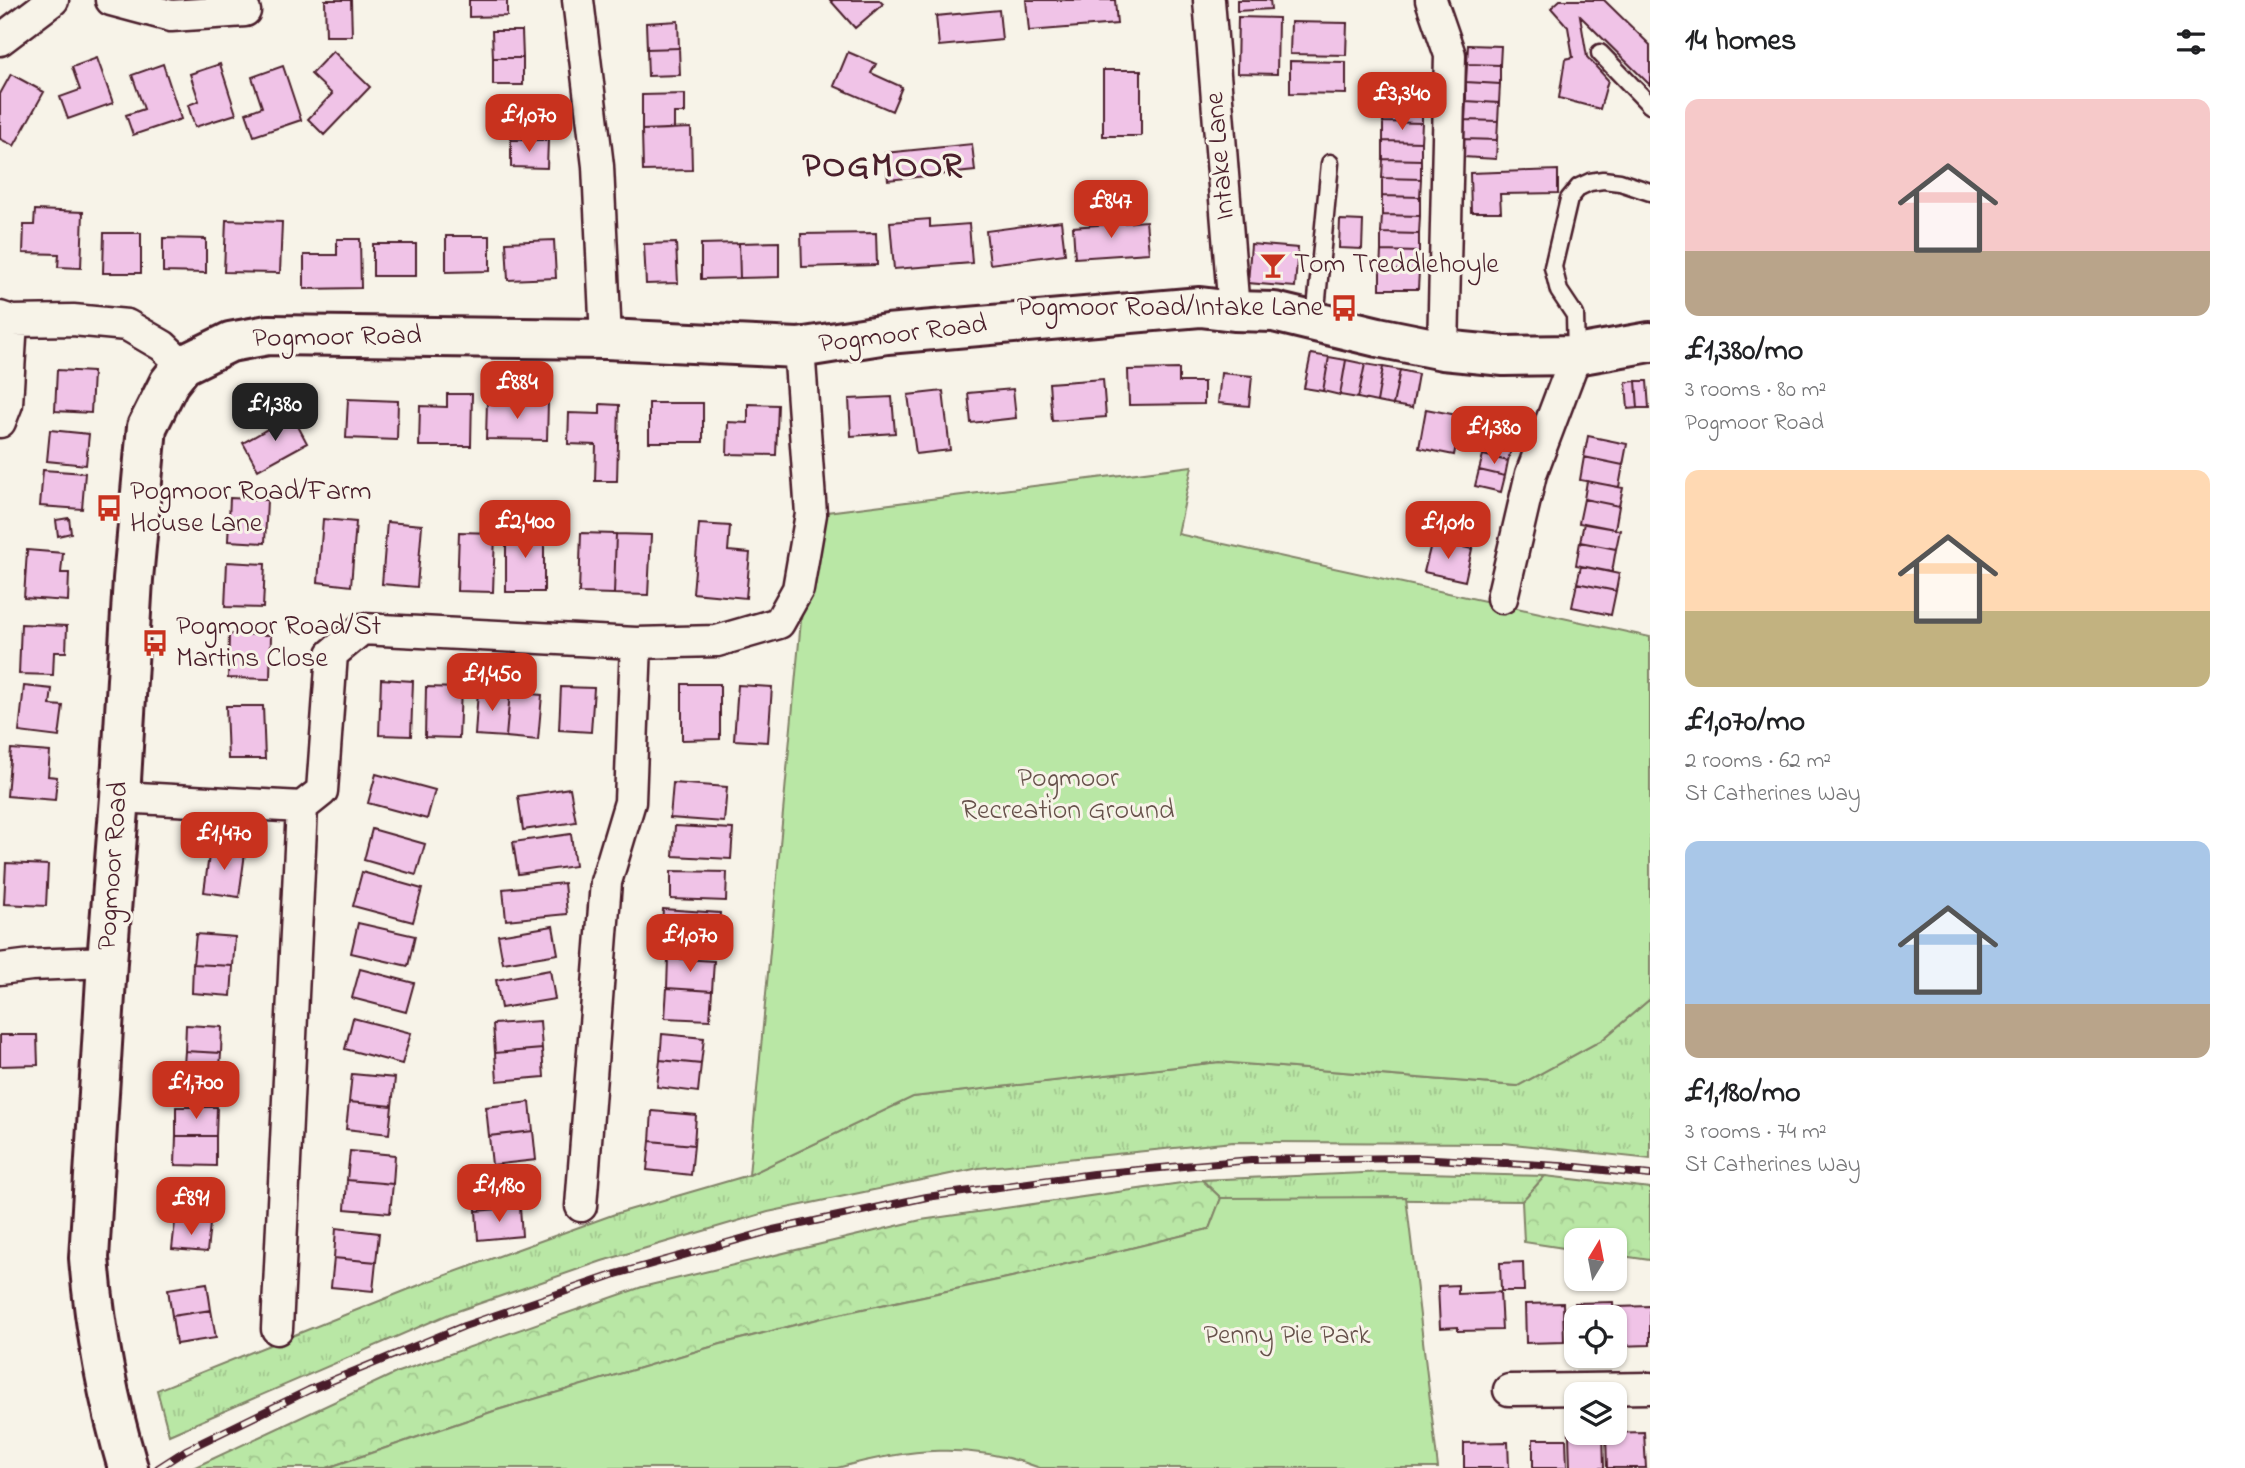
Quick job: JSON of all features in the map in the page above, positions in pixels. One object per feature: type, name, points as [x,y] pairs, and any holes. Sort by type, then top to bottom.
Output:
[{"type":"street","points":[[0,40],[53,0]]},
{"type":"street","points":[[111,0],[171,16],[245,11]]},
{"type":"street","points":[[578,0],[598,166],[606,339]]},
{"type":"street","name":"Intake Lane","points":[[1209,0],[1234,311]]},
{"type":"street","points":[[1432,0],[1450,55],[1443,350]]},
{"type":"street","name":"Pogmoor Road","points":[[128,1468],[100,1359],[89,1258],[133,579],[147,427],[169,383],[183,365],[230,342],[268,335],[606,339],[799,348],[887,334],[1199,307],[1273,312],[1443,350],[1504,356],[1576,355],[1650,342]]},
{"type":"street","points":[[0,422],[7,404],[6,319],[73,320],[127,325],[163,346],[183,365]]},
{"type":"street","points":[[120,797],[302,807],[322,791],[332,654],[362,629],[636,643],[717,641],[779,623],[798,589],[811,514],[799,348]]},
{"type":"street","points":[[1502,598],[1531,474],[1576,355]]},
{"type":"street","points":[[581,1206],[606,882],[630,802],[636,643]]},
{"type":"street","points":[[278,1329],[302,807]]},
{"type":"street","points":[[0,969],[107,962]]},
{"type":"street","points":[[1509,1390],[1650,1388]]},
{"type":"lane","points":[[1600,53],[1650,105]]},
{"type":"lane","points":[[1315,320],[1330,163]]},
{"type":"lane","points":[[1576,355],[1574,315],[1559,291],[1553,267],[1569,199],[1579,187],[1603,180],[1620,182],[1650,192]]},
{"type":"green space","name":"Pogmoor Recreation Ground","points":[[1192,466],[1178,534],[1650,637],[1650,999],[1602,1040],[1518,1086],[1219,1062],[913,1097],[749,1175],[811,514]]},
{"type":"green space","points":[[1650,999],[1650,1159],[1504,1143],[1233,1142],[979,1168],[768,1212],[602,1261],[449,1314],[169,1435],[157,1390],[427,1282],[615,1214],[749,1175],[912,1097],[1219,1062],[1517,1086],[1602,1040]]},
{"type":"green space","points":[[1385,1172],[1545,1176],[1522,1201],[1221,1198],[1202,1180]]},
{"type":"green space","points":[[1545,1176],[1650,1188],[1650,1260],[1628,1257],[1628,1228],[1564,1228],[1564,1248],[1524,1242],[1522,1201]]},
{"type":"green space","points":[[1202,1180],[1221,1198],[1209,1229],[1021,1275],[826,1317],[721,1344],[494,1411],[327,1468],[193,1468],[398,1372],[642,1287],[921,1220]]},
{"type":"green space","name":"Penny Pie Park","points":[[1406,1197],[1438,1468],[1040,1468],[989,1454],[939,1451],[888,1456],[837,1468],[327,1468],[494,1411],[721,1344],[826,1317],[1021,1275],[1209,1229],[1221,1198]]},
{"type":"building","points":[[325,0],[351,0],[352,36],[326,36]]},
{"type":"building","points":[[469,0],[507,0],[507,16],[469,17]]},
{"type":"building","points":[[830,0],[879,0],[883,4],[855,28]]},
{"type":"building","points":[[1026,0],[1115,0],[1117,24],[1029,31]]},
{"type":"building","points":[[1237,0],[1270,0],[1271,9],[1237,11]]},
{"type":"building","points":[[1560,0],[1604,0],[1650,45],[1650,85],[1580,16],[1587,57],[1608,80],[1600,109],[1559,98],[1565,59],[1573,57],[1568,27],[1551,8]]},
{"type":"building","points":[[999,10],[1002,40],[939,46],[936,16]]},
{"type":"building","points":[[1238,17],[1278,18],[1277,74],[1237,73]]},
{"type":"building","points":[[678,21],[679,48],[647,49],[646,23]]},
{"type":"building","points":[[1291,22],[1347,23],[1346,55],[1290,54]]},
{"type":"building","points":[[492,31],[522,31],[523,58],[493,58]]},
{"type":"building","points":[[1468,45],[1501,46],[1500,65],[1467,64]]},
{"type":"building","points":[[679,48],[680,75],[648,76],[647,49]]},
{"type":"building","points":[[333,51],[370,87],[324,135],[308,119],[332,94],[311,74]]},
{"type":"building","points":[[848,52],[876,64],[871,73],[902,87],[892,111],[834,86]]},
{"type":"building","points":[[97,58],[113,103],[68,119],[60,97],[80,90],[72,67]]},
{"type":"building","points":[[493,58],[523,58],[523,85],[493,85]]},
{"type":"building","points":[[1290,61],[1346,62],[1346,94],[1290,93]]},
{"type":"building","points":[[163,64],[181,119],[133,135],[126,115],[144,109],[132,75]]},
{"type":"building","points":[[220,64],[236,114],[195,127],[188,105],[199,101],[190,74]]},
{"type":"building","points":[[1467,64],[1500,65],[1500,84],[1466,82]]},
{"type":"building","points":[[283,66],[301,120],[254,136],[246,113],[262,107],[252,77]]},
{"type":"building","points":[[1103,70],[1141,70],[1141,136],[1103,136]]},
{"type":"building","points":[[11,74],[44,92],[14,146],[0,139],[0,94]]},
{"type":"building","points":[[1466,82],[1500,84],[1499,103],[1466,101]]},
{"type":"building","points":[[685,94],[685,113],[674,113],[674,129],[642,130],[642,95]]},
{"type":"building","points":[[1466,101],[1499,103],[1498,121],[1465,120]]},
{"type":"building","points":[[1384,104],[1422,105],[1422,123],[1383,122]]},
{"type":"building","points":[[548,113],[548,140],[511,140],[511,114]]},
{"type":"building","points":[[1465,120],[1498,121],[1497,140],[1464,139]]},
{"type":"building","points":[[1383,122],[1422,123],[1421,142],[1383,141]]},
{"type":"building","points":[[691,128],[692,170],[643,171],[642,130]]},
{"type":"building","points":[[1464,139],[1497,140],[1496,159],[1463,157]]},
{"type":"building","points":[[511,140],[548,140],[547,168],[511,167]]},
{"type":"building","points":[[1383,141],[1421,142],[1421,160],[1383,159]]},
{"type":"building","points":[[972,144],[975,171],[888,180],[885,153]]},
{"type":"building","points":[[1383,159],[1421,160],[1421,179],[1382,178]]},
{"type":"building","points":[[1558,170],[1558,193],[1500,194],[1501,212],[1471,212],[1470,173]]},
{"type":"building","points":[[1382,178],[1421,179],[1420,197],[1382,196]]},
{"type":"building","points":[[1382,196],[1420,197],[1420,216],[1382,215]]},
{"type":"building","points":[[35,210],[83,212],[81,268],[58,267],[59,254],[23,253],[24,225],[34,225]]},
{"type":"building","points":[[1382,215],[1420,216],[1419,234],[1381,233]]},
{"type":"building","points":[[930,219],[930,227],[969,224],[972,263],[894,269],[890,222]]},
{"type":"building","points":[[226,220],[282,222],[280,273],[224,272]]},
{"type":"building","points":[[1340,220],[1363,221],[1362,249],[1339,248]]},
{"type":"building","points":[[1061,221],[1065,254],[990,264],[986,231]]},
{"type":"building","points":[[1146,221],[1149,253],[1075,258],[1073,227]]},
{"type":"building","points":[[104,233],[141,233],[141,273],[103,273]]},
{"type":"building","points":[[876,233],[877,265],[802,267],[801,234]]},
{"type":"building","points":[[1381,233],[1419,234],[1419,252],[1381,251]]},
{"type":"building","points":[[446,236],[490,236],[490,271],[446,272]]},
{"type":"building","points":[[163,238],[206,239],[206,273],[163,272]]},
{"type":"building","points":[[337,239],[360,239],[361,288],[304,289],[304,255],[337,255]]},
{"type":"building","points":[[554,240],[556,278],[508,280],[506,242]]},
{"type":"building","points":[[779,242],[779,277],[740,278],[739,243]]},
{"type":"building","points":[[676,243],[678,283],[646,284],[644,244]]},
{"type":"building","points":[[739,243],[740,278],[701,279],[701,244]]},
{"type":"building","points":[[373,244],[416,244],[416,276],[373,276]]},
{"type":"building","name":"Tom Treddlehoyle","points":[[1251,244],[1298,248],[1295,287],[1248,283]]},
{"type":"building","points":[[1381,251],[1419,252],[1419,271],[1380,270]]},
{"type":"building","points":[[1380,270],[1419,271],[1418,289],[1380,289]]},
{"type":"building","points":[[1311,354],[1329,357],[1323,391],[1304,388]]},
{"type":"building","points":[[1329,357],[1346,360],[1340,395],[1323,391]]},
{"type":"building","points":[[1346,360],[1365,364],[1358,398],[1340,395]]},
{"type":"building","points":[[1365,364],[1383,367],[1377,402],[1358,398]]},
{"type":"building","points":[[1383,367],[1400,370],[1393,405],[1377,402]]},
{"type":"building","points":[[1179,369],[1179,382],[1204,382],[1204,404],[1129,405],[1128,370]]},
{"type":"building","points":[[57,370],[93,372],[91,413],[55,411]]},
{"type":"building","points":[[1400,370],[1418,374],[1412,408],[1393,405]]},
{"type":"building","points":[[1221,373],[1252,376],[1249,406],[1218,403]]},
{"type":"building","points":[[1103,379],[1106,417],[1052,421],[1049,383]]},
{"type":"building","points":[[1636,381],[1638,408],[1628,409],[1626,382]]},
{"type":"building","points":[[1636,381],[1647,381],[1649,408],[1638,408]]},
{"type":"building","points":[[1013,389],[1016,418],[971,423],[968,393]]},
{"type":"building","points":[[943,391],[950,450],[916,454],[908,395]]},
{"type":"building","points":[[447,394],[472,394],[471,446],[419,446],[420,406],[447,407]]},
{"type":"building","points":[[892,397],[895,433],[851,436],[849,399]]},
{"type":"building","points":[[348,399],[398,401],[397,440],[346,438]]},
{"type":"building","points":[[487,401],[548,402],[547,440],[486,439]]},
{"type":"building","points":[[649,403],[703,403],[703,442],[649,442]]},
{"type":"building","points":[[600,404],[619,405],[617,481],[595,481],[596,445],[568,444],[569,413],[600,414]]},
{"type":"building","points":[[748,404],[778,405],[776,455],[727,454],[728,422],[748,423]]},
{"type":"building","points":[[1426,409],[1462,416],[1454,455],[1419,448]]},
{"type":"building","points":[[292,415],[307,443],[258,470],[243,443]]},
{"type":"building","points":[[1491,424],[1516,430],[1512,445],[1487,439]]},
{"type":"building","points":[[50,430],[89,434],[86,465],[47,461]]},
{"type":"building","points":[[1588,436],[1627,444],[1623,465],[1584,457]]},
{"type":"building","points":[[1487,439],[1512,445],[1508,461],[1483,455]]},
{"type":"building","points":[[1483,455],[1508,461],[1505,476],[1479,470]]},
{"type":"building","points":[[1584,457],[1623,465],[1619,487],[1580,480]]},
{"type":"building","points":[[43,470],[85,473],[82,509],[40,506]]},
{"type":"building","points":[[1479,470],[1505,476],[1501,492],[1475,486]]},
{"type":"building","points":[[1587,481],[1623,488],[1619,506],[1584,499]]},
{"type":"building","points":[[230,498],[267,500],[265,543],[228,541]]},
{"type":"building","points":[[1584,499],[1619,506],[1615,529],[1579,523]]},
{"type":"building","points":[[1452,506],[1481,513],[1472,549],[1432,540],[1437,515],[1449,518]]},
{"type":"building","points":[[69,518],[71,533],[58,536],[56,520]]},
{"type":"building","points":[[323,519],[356,522],[351,586],[318,582]]},
{"type":"building","points":[[387,522],[422,525],[417,587],[382,584]]},
{"type":"building","points":[[1584,523],[1620,530],[1616,549],[1580,542]]},
{"type":"building","points":[[699,524],[730,526],[728,551],[750,553],[746,598],[693,593]]},
{"type":"building","points":[[506,528],[544,528],[544,592],[506,592]]},
{"type":"building","points":[[459,532],[495,533],[493,592],[457,591]]},
{"type":"building","points":[[581,533],[616,534],[614,594],[579,593]]},
{"type":"building","points":[[616,534],[651,535],[648,595],[614,594]]},
{"type":"building","points":[[1432,540],[1472,549],[1465,581],[1424,572]]},
{"type":"building","points":[[1580,542],[1616,549],[1612,572],[1576,565]]},
{"type":"building","points":[[27,550],[63,553],[61,573],[69,573],[68,601],[24,598]]},
{"type":"building","points":[[227,562],[265,564],[263,608],[225,607]]},
{"type":"building","points":[[1581,566],[1619,574],[1616,591],[1577,583]]},
{"type":"building","points":[[1577,583],[1616,591],[1611,615],[1572,607]]},
{"type":"building","points":[[21,624],[67,626],[66,652],[54,652],[53,675],[19,674]]},
{"type":"building","points":[[229,634],[271,635],[270,679],[228,678]]},
{"type":"building","points":[[381,679],[413,681],[411,736],[379,735]]},
{"type":"building","points":[[682,684],[720,684],[720,739],[682,740]]},
{"type":"building","points":[[738,685],[772,687],[768,742],[734,740]]},
{"type":"building","points":[[24,686],[52,689],[50,705],[63,706],[59,737],[19,732]]},
{"type":"building","points":[[426,687],[461,688],[459,738],[425,737]]},
{"type":"building","points":[[561,687],[594,688],[591,732],[559,730]]},
{"type":"building","points":[[478,690],[510,692],[506,737],[475,735]]},
{"type":"building","points":[[510,692],[542,695],[538,740],[506,737]]},
{"type":"building","points":[[226,706],[263,706],[265,759],[228,759]]},
{"type":"building","points":[[11,749],[50,752],[48,776],[57,777],[55,800],[7,796]]},
{"type":"building","points":[[376,774],[435,790],[427,819],[368,803]]},
{"type":"building","points":[[673,783],[727,787],[724,822],[670,818]]},
{"type":"building","points":[[570,788],[576,822],[523,830],[518,796]]},
{"type":"building","points":[[675,826],[733,829],[731,859],[673,856]]},
{"type":"building","points":[[372,829],[425,844],[416,875],[364,860]]},
{"type":"building","points":[[571,834],[575,866],[518,874],[513,842]]},
{"type":"building","points":[[210,848],[245,853],[239,897],[204,892]]},
{"type":"building","points":[[6,863],[48,865],[46,906],[4,904]]},
{"type":"building","points":[[671,871],[727,872],[726,901],[671,899]]},
{"type":"building","points":[[362,872],[422,889],[413,922],[353,906]]},
{"type":"building","points":[[564,883],[567,914],[506,920],[503,889]]},
{"type":"building","points":[[663,909],[720,913],[718,942],[661,939]]},
{"type":"building","points":[[358,923],[415,936],[408,966],[351,953]]},
{"type":"building","points":[[553,926],[558,954],[503,963],[498,935]]},
{"type":"building","points":[[196,934],[235,937],[233,966],[193,964]]},
{"type":"building","points":[[668,958],[714,961],[712,991],[667,988]]},
{"type":"building","points":[[193,964],[233,966],[231,996],[192,993]]},
{"type":"building","points":[[360,969],[414,983],[406,1012],[352,998]]},
{"type":"building","points":[[550,970],[555,999],[501,1008],[496,980]]},
{"type":"building","points":[[667,988],[712,991],[710,1020],[665,1018]]},
{"type":"building","points":[[353,1018],[411,1033],[402,1064],[345,1049]]},
{"type":"building","points":[[540,1021],[542,1049],[495,1053],[493,1024]]},
{"type":"building","points":[[186,1025],[222,1027],[221,1053],[185,1051]]},
{"type":"building","points":[[662,1034],[704,1038],[701,1064],[660,1060]]},
{"type":"building","points":[[0,1035],[37,1035],[38,1065],[0,1066]]},
{"type":"building","points":[[542,1049],[544,1077],[497,1081],[495,1053]]},
{"type":"building","points":[[185,1051],[221,1053],[219,1081],[183,1078]]},
{"type":"building","points":[[660,1060],[701,1064],[698,1092],[657,1087]]},
{"type":"building","points":[[352,1074],[395,1078],[392,1106],[349,1102]]},
{"type":"building","points":[[349,1102],[392,1106],[389,1134],[346,1129]]},
{"type":"building","points":[[530,1102],[533,1131],[489,1136],[486,1107]]},
{"type":"building","points":[[176,1107],[217,1107],[216,1136],[176,1136]]},
{"type":"building","points":[[652,1111],[696,1115],[694,1145],[650,1141]]},
{"type":"building","points":[[533,1131],[536,1160],[492,1165],[489,1136]]},
{"type":"building","points":[[176,1136],[216,1136],[216,1166],[175,1165]]},
{"type":"building","points":[[650,1141],[694,1145],[691,1175],[647,1170]]},
{"type":"building","points":[[350,1151],[395,1155],[393,1184],[347,1180]]},
{"type":"building","points":[[518,1179],[520,1207],[476,1211],[474,1182]]},
{"type":"building","points":[[347,1180],[393,1184],[390,1213],[345,1209]]},
{"type":"building","points":[[177,1195],[212,1197],[210,1224],[175,1222]]},
{"type":"building","points":[[520,1207],[522,1236],[478,1240],[476,1211]]},
{"type":"building","points":[[175,1222],[210,1224],[207,1252],[172,1249]]},
{"type":"building","points":[[336,1228],[379,1233],[376,1262],[334,1258]]},
{"type":"building","points":[[334,1258],[376,1262],[373,1291],[331,1287]]},
{"type":"building","points":[[1523,1262],[1524,1291],[1501,1291],[1500,1263]]},
{"type":"building","points":[[207,1283],[211,1310],[172,1316],[168,1289]]},
{"type":"building","points":[[1458,1285],[1458,1294],[1500,1292],[1502,1330],[1458,1331],[1458,1327],[1440,1328],[1438,1286]]},
{"type":"building","points":[[1613,1302],[1613,1305],[1575,1305]]},
{"type":"building","points":[[1563,1303],[1564,1342],[1526,1343],[1525,1304]]},
{"type":"building","points":[[1650,1306],[1650,1345],[1627,1346],[1627,1307]]},
{"type":"building","points":[[211,1310],[216,1338],[176,1344],[172,1316]]},
{"type":"building","points":[[1627,1432],[1644,1432],[1646,1468],[1607,1468],[1606,1445],[1627,1445]]},
{"type":"building","points":[[1533,1439],[1564,1439],[1567,1468],[1533,1468]]},
{"type":"building","points":[[1508,1442],[1509,1468],[1464,1468],[1464,1443]]},
{"type":"building","points":[[1569,1445],[1603,1445],[1604,1468],[1570,1468]]},
{"type":"railway","points":[[158,1468],[186,1450],[309,1390],[464,1326],[616,1274],[773,1230],[927,1197],[1093,1174],[1251,1160],[1417,1158],[1576,1167],[1650,1175]]},
{"type":"place","name":"Tom Treddlehoyle","points":[[1273,265]]},
{"type":"place","name":"Pogmoor Road/Intake Lane","points":[[1344,308]]},
{"type":"place","name":"Pogmoor Road/Farm House Lane","points":[[109,508]]},
{"type":"place","name":"Pogmoor Road/St Martins Close","points":[[155,643]]},
{"type":"district","name":"POGMOOR","points":[[883,167]]}]
